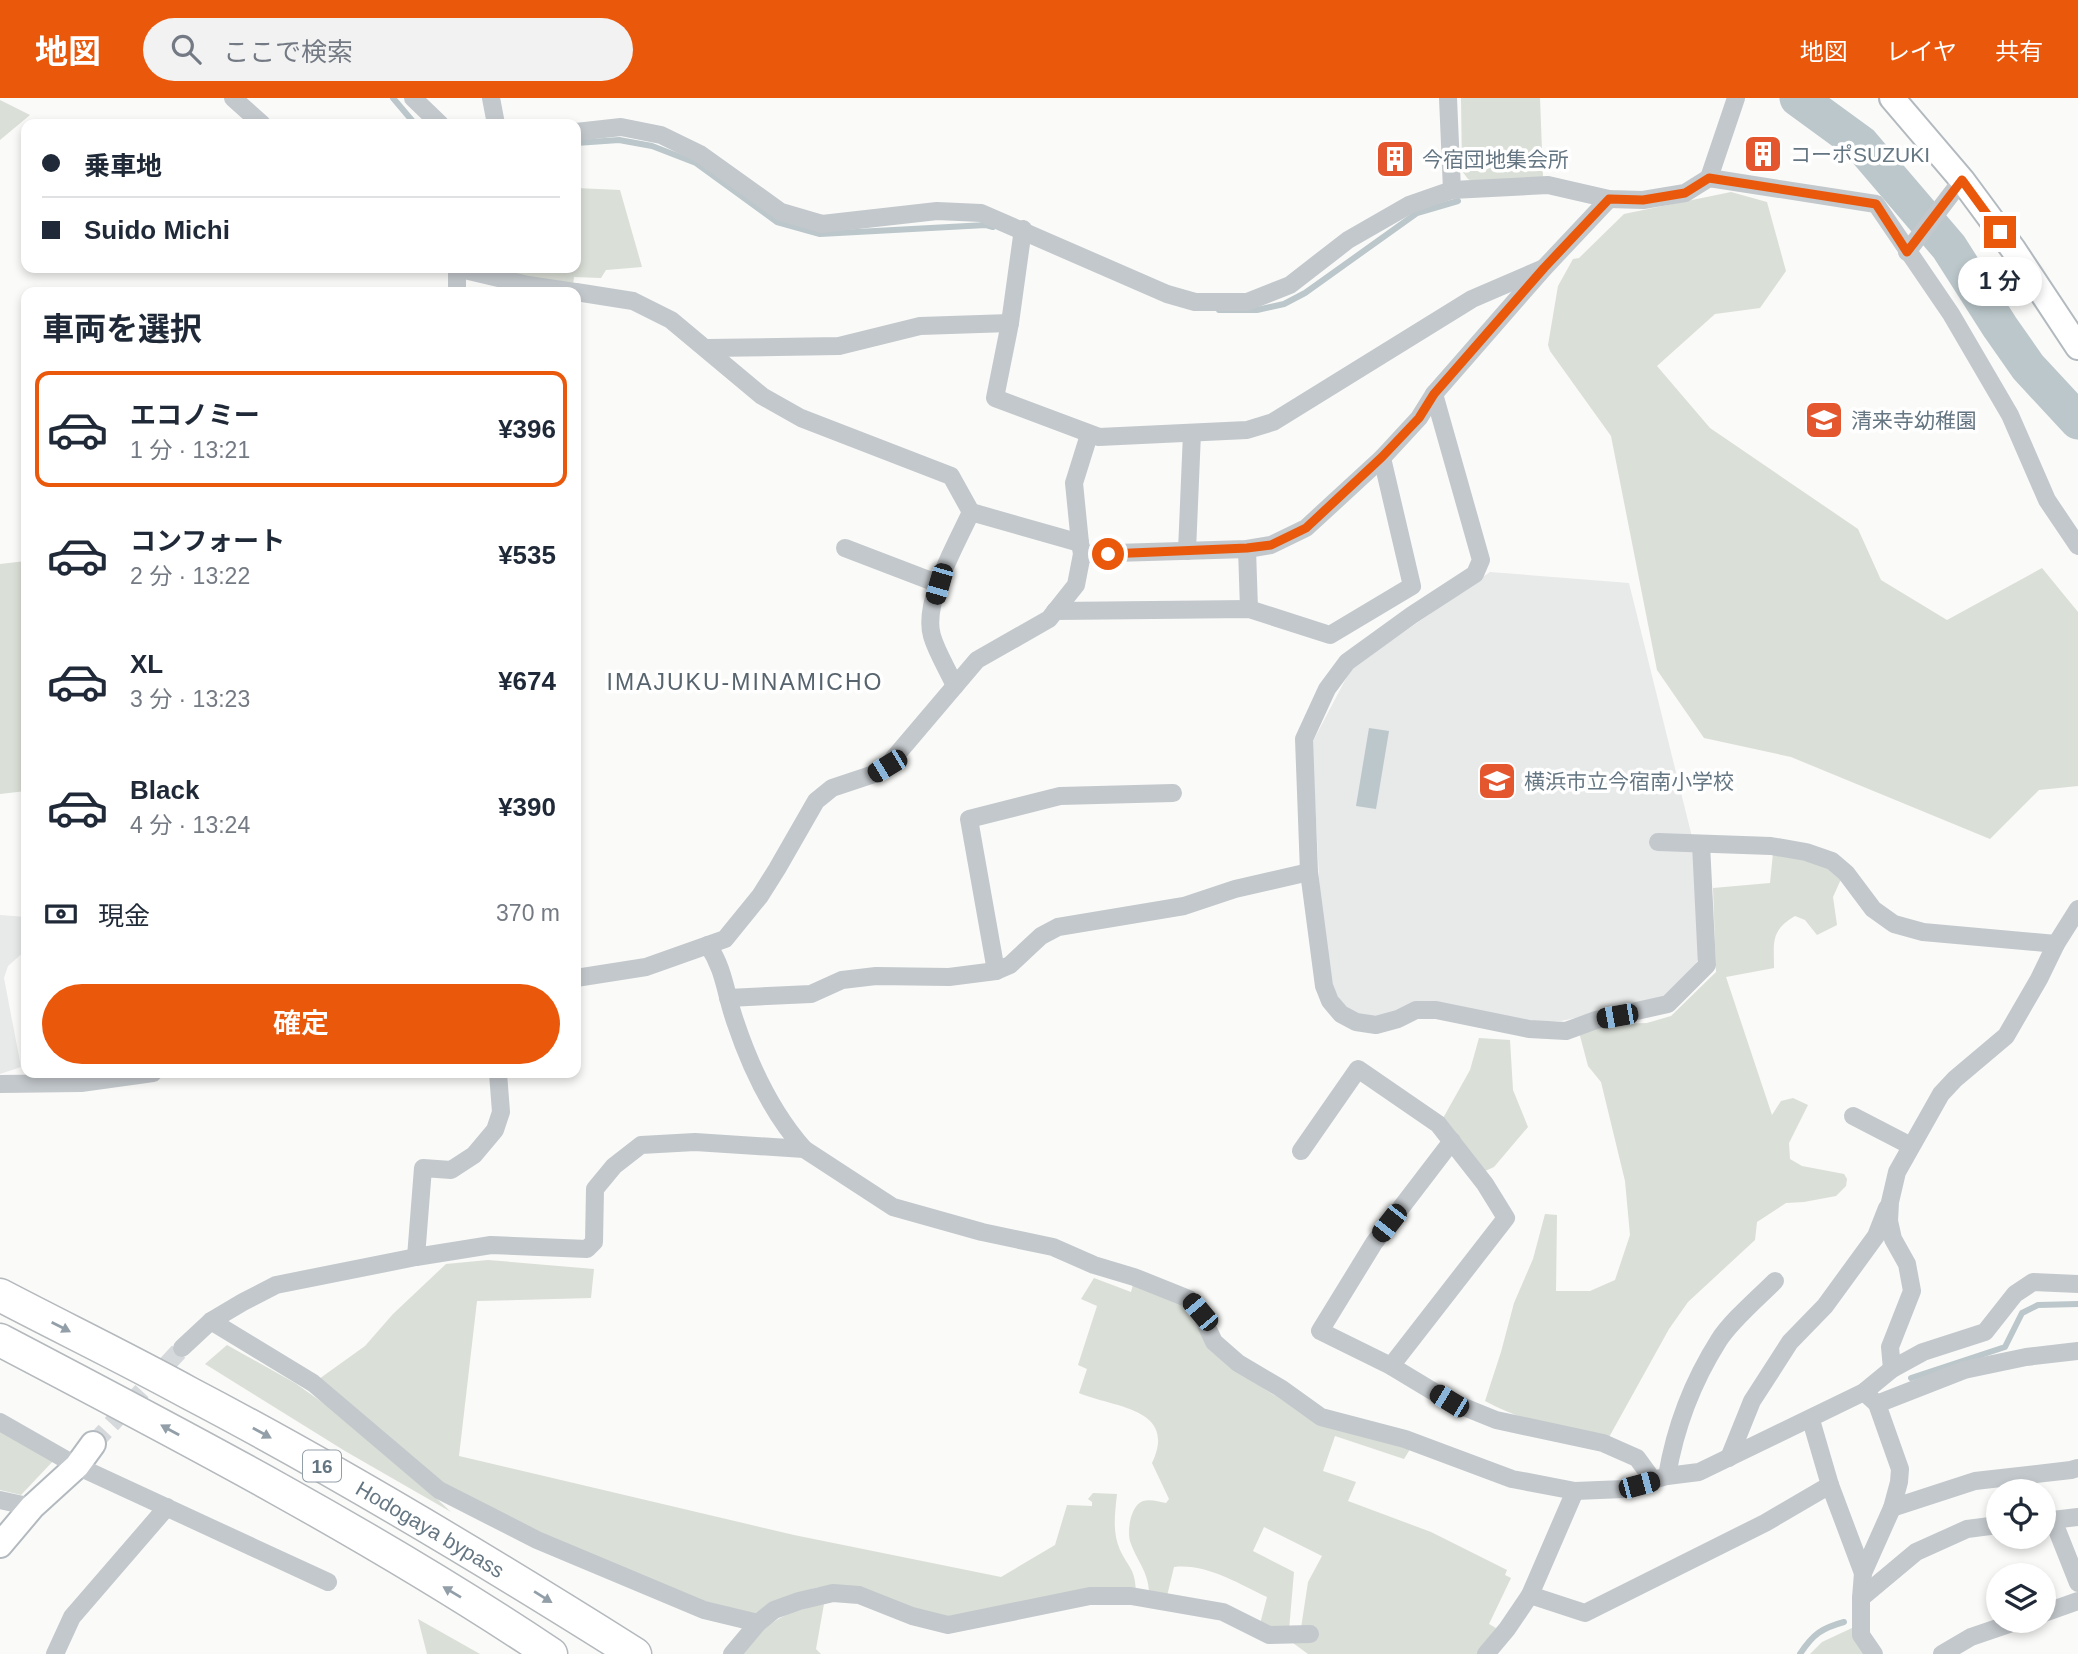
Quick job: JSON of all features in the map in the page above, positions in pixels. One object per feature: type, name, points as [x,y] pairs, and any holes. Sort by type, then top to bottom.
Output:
[{"type":"highway","name":"Hodogaya bypass","points":[[0,1296],[189,1392],[309,1459],[449,1538],[635,1654]]},
{"type":"highway","name":"Hodogaya bypass","points":[[0,1340],[250,1474],[390,1555],[551,1654]]},
{"type":"street","points":[[233,98],[256,119]]},
{"type":"street","points":[[413,98],[435,119]]},
{"type":"street","points":[[491,98],[495,119]]},
{"type":"street","points":[[1448,98],[1452,190]]},
{"type":"street","points":[[581,131],[621,127],[661,135],[700,154],[781,212],[822,224],[937,211],[981,213],[1167,294],[1195,302],[1247,302],[1290,285],[1348,240],[1409,205],[1452,190],[1548,185],[1609,199],[1643,200],[1685,193],[1709,178],[1736,98]]},
{"type":"street","points":[[1892,98],[1957,187],[2013,249],[2078,347]]},
{"type":"street","points":[[1709,178],[1876,204],[1951,314],[2010,415],[2047,500],[2078,546]]},
{"type":"street","points":[[1907,252],[1957,187]]},
{"type":"street","points":[[581,293],[633,301],[671,320],[708,348],[762,396],[801,418],[951,476],[971,512],[1081,549],[1187,551],[1247,548],[1271,545],[1306,528],[1382,457],[1419,418],[1434,394],[1544,268],[1609,199]]},
{"type":"street","points":[[1023,229],[1010,323],[995,398],[1099,437],[1247,429],[1273,422],[1472,299],[1544,268]]},
{"type":"street","points":[[478,273],[542,287]]},
{"type":"street","points":[[708,348],[839,346],[920,326],[1010,323]]},
{"type":"street","points":[[1434,394],[1481,560],[1475,574],[1347,662],[1327,689],[1304,739],[1309,872],[1324,986],[1330,1001],[1341,1014],[1356,1022],[1376,1025],[1401,1026],[1416,1010],[1436,1010],[1529,1029],[1566,1031],[1596,1020],[1668,1004],[1707,965],[1701,844]]},
{"type":"street","points":[[1187,551],[1192,433]]},
{"type":"street","points":[[581,977],[646,967],[716,942],[766,887],[816,801],[832,788],[874,774],[887,766],[978,660],[1049,619],[1076,585],[1081,549],[1074,484],[1089,435]]},
{"type":"street","points":[[1055,611],[1249,609],[1330,635],[1412,586],[1382,457]]},
{"type":"street","points":[[956,686],[932,635],[931,612],[939,584],[971,512]]},
{"type":"street","points":[[845,548],[939,584]]},
{"type":"street","points":[[1247,548],[1249,609]]},
{"type":"street","points":[[996,971],[969,819],[1060,796],[1173,793]]},
{"type":"street","points":[[1658,842],[1771,846],[1806,852],[1832,861],[1846,873],[1873,909],[1894,924],[1923,932],[2056,944]]},
{"type":"street","points":[[729,998],[811,994],[842,980],[876,976],[950,977],[996,971],[1010,965],[1041,936],[1058,927],[1184,905],[1235,889],[1309,872]]},
{"type":"street","points":[[1729,1458],[1752,1401],[1790,1342],[1825,1306],[1876,1236],[1890,1202],[1897,1172],[1941,1094],[2006,1036],[2056,944],[2075,921]]},
{"type":"street","points":[[716,942],[735,1022],[773,1110],[804,1149],[893,1207],[970,1229],[1053,1247],[1094,1265],[1134,1277],[1189,1299],[1200,1312],[1214,1342],[1238,1363],[1282,1389],[1321,1417],[1405,1439],[1512,1479],[1574,1491],[1624,1489],[1660,1478],[1699,1472],[1811,1420],[1870,1398],[1964,1370],[2026,1357],[2078,1351]]},
{"type":"street","points":[[1301,1151],[1358,1069],[1390,1082],[1438,1124],[1485,1184],[1506,1218],[1391,1366]]},
{"type":"street","points":[[0,1084],[81,1083],[117,1078]]},
{"type":"street","points":[[416,1257],[424,1168],[452,1170],[474,1155],[495,1130],[501,1112],[498,1078]]},
{"type":"street","points":[[1853,1116],[1911,1146]]},
{"type":"street","points":[[1452,1141],[1374,1244],[1320,1331],[1391,1366],[1449,1401],[1496,1420],[1603,1443],[1637,1458],[1660,1478]]},
{"type":"street","points":[[182,1348],[211,1321],[276,1285],[491,1244],[587,1249],[594,1242],[595,1189],[614,1166],[641,1145],[695,1142],[804,1149]]},
{"type":"street","points":[[1890,1202],[1889,1221],[1893,1239],[1907,1264],[1912,1291],[1890,1347],[1892,1369]]},
{"type":"street","points":[[1660,1478],[1689,1399],[1720,1338],[1774,1281]]},
{"type":"street","points":[[1870,1398],[1892,1369],[1923,1352],[1985,1332],[2015,1294],[2033,1282],[2078,1284]]},
{"type":"street","points":[[211,1321],[313,1383],[439,1490],[537,1540],[704,1610],[758,1623]]},
{"type":"street","points":[[1870,1398],[1900,1469],[1892,1508],[1863,1573],[1861,1635],[1874,1654]]},
{"type":"street","points":[[1811,1420],[1830,1485],[1863,1573]]},
{"type":"street","points":[[0,1422],[77,1466],[328,1582]]},
{"type":"street","points":[[0,1545],[32,1507],[77,1466],[93,1444]]},
{"type":"street","points":[[1892,1508],[1975,1481],[2078,1468]]},
{"type":"street","points":[[1530,1595],[1585,1613],[1765,1523],[1830,1485]]},
{"type":"street","points":[[1486,1654],[1530,1595],[1574,1491]]},
{"type":"street","points":[[0,1500],[32,1507]]},
{"type":"street","points":[[55,1654],[72,1617],[167,1507]]},
{"type":"street","points":[[2056,1519],[2078,1517]]},
{"type":"street","points":[[1861,1598],[1916,1552],[1967,1528],[1986,1526]]},
{"type":"street","points":[[2056,1535],[2078,1583]]},
{"type":"street","points":[[735,1650],[758,1623],[774,1610],[833,1593],[859,1595],[912,1616],[948,1625],[1090,1596],[1131,1596],[1223,1612],[1269,1635],[1310,1634]]},
{"type":"street","points":[[2056,1609],[2078,1601]]},
{"type":"street","points":[[1942,1654],[1971,1637],[1986,1632]]},
{"type":"shaded area","points":[[1461,98],[1540,98],[1543,177],[1474,182],[1468,179],[1462,171]]},
{"type":"shaded area","points":[[0,100],[30,115],[21,119],[21,122],[0,140]]},
{"type":"shaded area","points":[[581,188],[620,190],[642,267],[606,270],[601,278],[574,277],[573,285],[509,273],[581,273]]},
{"type":"shaded area","points":[[1731,192],[1767,202],[1786,271],[1760,308],[1715,314],[1657,366],[1710,428],[1858,529],[1881,580],[1947,620],[2042,568],[2078,612],[2078,786],[2039,790],[1990,839],[1791,757],[1704,738],[1657,670],[1611,436],[1548,345],[1558,286],[1573,259],[1579,258],[1624,214]]},
{"type":"shaded area","points":[[21,562],[21,792],[0,794],[0,564]]},
{"type":"shaded area","name":"横浜市立今宿南小学校","points":[[1490,572],[1629,583],[1696,853],[1701,953],[1692,973],[1661,999],[1561,1021],[1521,1021],[1428,1003],[1385,1018],[1359,1015],[1346,1008],[1331,986],[1320,896],[1312,743],[1351,669]]},
{"type":"shaded area","points":[[1369,728],[1389,731],[1376,809],[1356,806]]},
{"type":"shaded area","points":[[1773,853],[1828,866],[1842,877],[1833,897],[1837,925],[1817,935],[1805,920],[1795,916],[1777,932],[1774,968],[1726,977],[1772,1115],[1781,1101],[1793,1098],[1808,1105],[1789,1143],[1790,1159],[1802,1166],[1844,1174],[1847,1179],[1846,1186],[1836,1196],[1786,1203],[1757,1222],[1755,1240],[1688,1302],[1669,1329],[1608,1439],[1529,1420],[1485,1401],[1514,1303],[1533,1259],[1545,1214],[1557,1215],[1556,1291],[1590,1291],[1615,1280],[1630,1235],[1625,1181],[1601,1082],[1588,1066],[1579,1032],[1610,1024],[1647,1023],[1671,1016],[1716,972],[1713,888],[1770,883]]},
{"type":"shaded area","points":[[0,915],[21,917],[21,954],[8,966],[4,978],[21,1067],[0,1074]]},
{"type":"shaded area","points":[[1479,1038],[1510,1040],[1513,1090],[1528,1127],[1494,1167],[1483,1172],[1442,1120],[1470,1070]]},
{"type":"shaded area","points":[[488,1260],[594,1269],[591,1298],[477,1301],[459,1456],[794,1535],[1001,1577],[1055,1545],[1067,1505],[1092,1506],[1088,1499],[1093,1493],[1117,1494],[1116,1536],[1120,1550],[1133,1573],[1136,1592],[961,1616],[942,1616],[833,1585],[799,1594],[755,1615],[735,1614],[534,1530],[442,1485],[319,1379],[365,1346],[393,1314],[446,1264]]},
{"type":"shaded area","points":[[1094,1278],[1131,1292],[1134,1281],[1181,1301],[1241,1374],[1274,1395],[1412,1446],[1404,1459],[1335,1436],[1323,1471],[1356,1482],[1348,1501],[1431,1532],[1507,1570],[1505,1575],[1511,1578],[1489,1624],[1496,1628],[1479,1654],[1308,1654],[1293,1643],[1301,1628],[1308,1582],[1322,1556],[1264,1527],[1253,1551],[1294,1572],[1289,1630],[1260,1624],[1267,1597],[1210,1571],[1174,1567],[1167,1596],[1149,1593],[1145,1572],[1130,1541],[1131,1518],[1135,1507],[1143,1501],[1166,1503],[1169,1499],[1152,1463],[1158,1445],[1157,1431],[1150,1421],[1125,1407],[1079,1393],[1087,1369],[1078,1365],[1097,1306],[1081,1299]]},
{"type":"shaded area","points":[[227,1345],[295,1383],[371,1437],[451,1512],[345,1451],[205,1364]]},
{"type":"shaded area","points":[[0,1429],[54,1460],[21,1495],[0,1490]]},
{"type":"shaded area","points":[[824,1604],[816,1649],[821,1654],[738,1654],[776,1620],[796,1611]]},
{"type":"shaded area","points":[[418,1619],[480,1654],[427,1654]]},
{"type":"shaded area","points":[[1852,1628],[1869,1654],[1810,1654],[1822,1642]]},
{"type":"waterway","points":[[393,98],[411,119]]},
{"type":"waterway","points":[[1798,98],[1861,144],[1949,247],[2028,367],[2078,421]]},
{"type":"waterway","points":[[581,143],[619,140],[652,146],[696,163],[777,222],[820,234],[986,225],[993,227]]},
{"type":"waterway","points":[[1219,310],[1257,310],[1284,304],[1305,293],[1417,213],[1458,201]]},
{"type":"waterway","points":[[1911,1378],[2005,1347],[2022,1313],[2038,1305],[2078,1304]]},
{"type":"waterway","points":[[1800,1654],[1819,1633],[1844,1622]]},
{"type":"tunnel","points":[[93,1444],[182,1348]]},
{"type":"place","name":"コーポSUZUKI","points":[[1763,154]]},
{"type":"place","name":"今宿団地集会所","points":[[1395,159]]},
{"type":"place","name":"清来寺幼稚園","points":[[1824,420]]},
{"type":"place","name":"横浜市立今宿南小学校","points":[[1497,781]]},
{"type":"district","name":"IMAJUKU-MINAMICHO","points":[[745,682]]},
{"type":"route","points":[[1108,554],[1271,545],[1306,528],[1382,457],[1419,418],[1434,394],[1544,268],[1609,199],[1643,200],[1685,193],[1709,178],[1876,204],[1907,252],[1962,180],[2000,232]]}]
